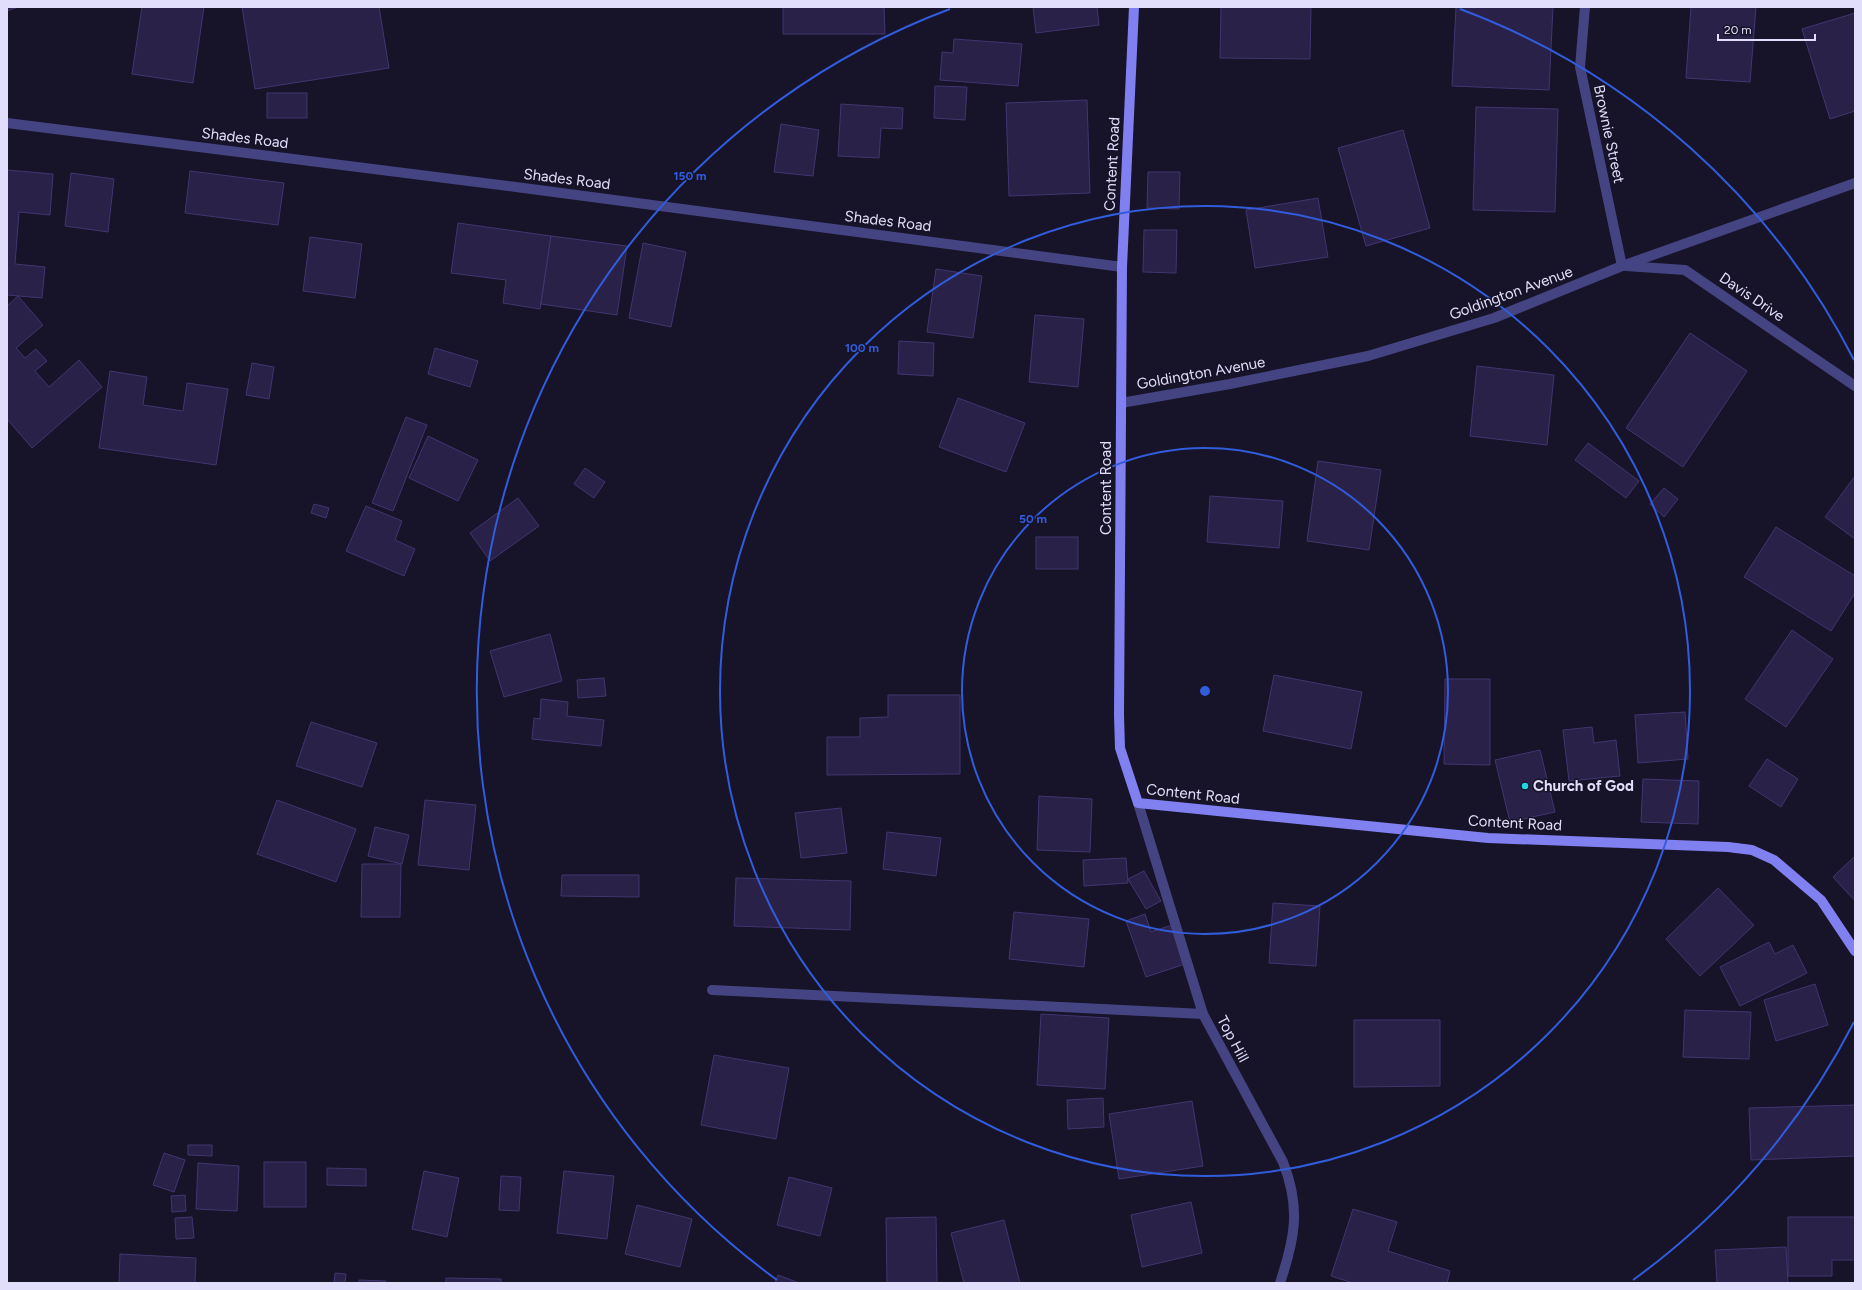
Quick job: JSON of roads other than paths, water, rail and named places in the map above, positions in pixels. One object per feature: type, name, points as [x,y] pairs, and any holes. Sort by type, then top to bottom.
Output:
[{"type":"street","name":"Content Road","points":[[1134,7],[1122,267],[1119,715],[1120,748],[1138,803],[1488,838],[1728,847],[1752,850],[1774,860],[1821,900],[1855,951]]},
{"type":"street","name":"Brownie Street","points":[[1585,7],[1580,67],[1622,266]]},
{"type":"street","name":"Shades Road","points":[[7,123],[524,188],[1122,267]]},
{"type":"street","name":"Goldington Avenue","points":[[1121,403],[1230,384],[1368,356],[1494,318],[1622,266],[1855,183]]},
{"type":"street","name":"Davis Drive","points":[[1622,266],[1685,270],[1855,386]]},
{"type":"street","name":"Top Hill","points":[[1138,803],[1203,1014],[1289,1177],[1295,1207],[1294,1236],[1280,1283]]},
{"type":"street","points":[[712,990],[1203,1014]]},
{"type":"place","name":"Church of God","points":[[1525,786]]}]
